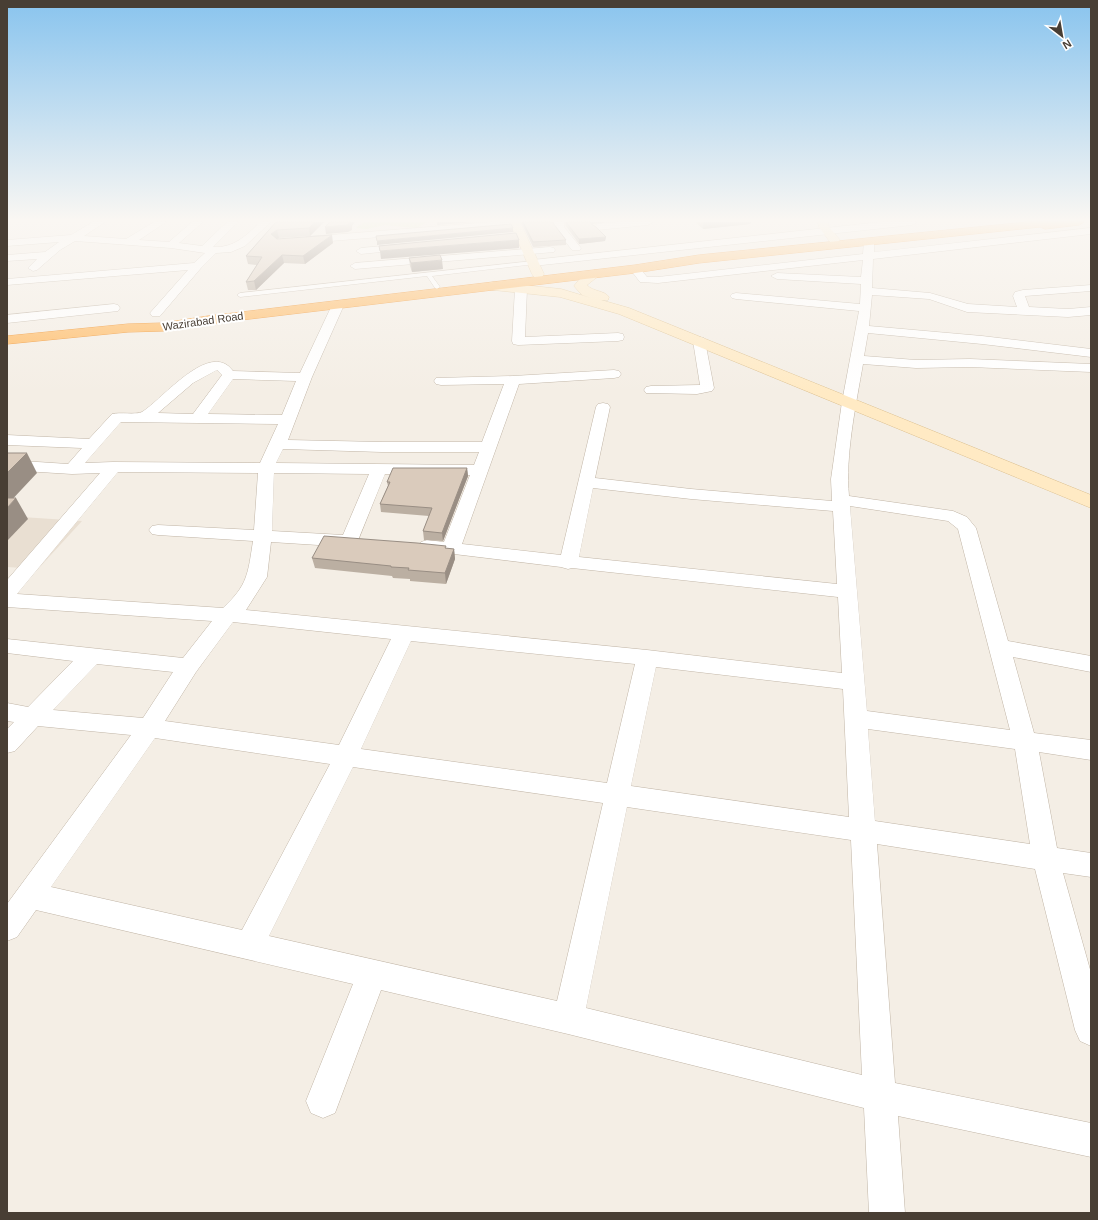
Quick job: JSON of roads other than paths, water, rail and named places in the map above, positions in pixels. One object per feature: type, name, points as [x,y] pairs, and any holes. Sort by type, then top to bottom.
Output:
[{"type":"highway","name":"Wazirabad Road","points":[[194,322],[179,322],[171,318],[206,309],[238,309],[337,299],[437,287],[481,279]]},
{"type":"highway","name":"Wazirabad Road","points":[[7,340],[128,328],[163,327],[553,279]]},
{"type":"highway","name":"Wazirabad Road","points":[[7,332],[106,321],[172,311]]},
{"type":"main road","points":[[588,279],[580,286],[586,292],[632,306],[698,332],[1025,470],[1091,502]]},
{"type":"main road","points":[[493,286],[561,293],[582,298],[646,319],[700,341],[850,397]]},
{"type":"main road","points":[[1025,470],[1091,492]]},
{"type":"street","points":[[7,282],[42,279]]},
{"type":"street","points":[[156,313],[186,279]]},
{"type":"street","points":[[643,279],[667,279]]},
{"type":"street","points":[[797,279],[867,286],[930,296],[960,307],[967,308],[1068,313],[1091,311]]},
{"type":"street","points":[[868,279],[865,308],[850,397],[839,479],[856,718],[887,1213]]},
{"type":"street","points":[[1024,311],[1019,294],[1091,287]]},
{"type":"street","points":[[521,289],[518,341],[618,337]]},
{"type":"street","points":[[736,296],[865,308]]},
{"type":"street","points":[[7,926],[149,728],[188,666],[228,615],[242,602],[257,577],[263,536],[266,468],[278,444],[305,377],[338,305]]},
{"type":"street","points":[[960,307],[982,340]]},
{"type":"street","points":[[7,319],[114,308]]},
{"type":"street","points":[[862,328],[1091,353]]},
{"type":"street","points":[[651,390],[697,390],[707,388],[700,341]]},
{"type":"street","points":[[856,360],[916,364],[970,363],[1091,368]]},
{"type":"street","points":[[145,417],[196,375],[206,369],[218,365],[224,368],[228,375]]},
{"type":"street","points":[[441,382],[513,380],[614,374]]},
{"type":"street","points":[[228,375],[305,377]]},
{"type":"street","points":[[198,418],[228,375]]},
{"type":"street","points":[[452,549],[513,380]]},
{"type":"street","points":[[568,563],[603,407]]},
{"type":"street","points":[[72,469],[117,417],[288,420]]},
{"type":"street","points":[[7,440],[93,444]]},
{"type":"street","points":[[278,444],[382,447],[488,447]]},
{"type":"street","points":[[7,465],[72,469],[112,467],[480,470]]},
{"type":"street","points":[[7,593],[112,467]]},
{"type":"street","points":[[158,530],[358,542],[379,469]]},
{"type":"street","points":[[586,482],[691,494],[841,504],[942,514],[953,516],[961,521],[967,528],[1025,740],[1046,858],[1091,1030]]},
{"type":"street","points":[[412,545],[847,592]]},
{"type":"street","points":[[7,600],[228,615],[647,658],[853,682]]},
{"type":"street","points":[[249,946],[346,756],[404,633]]},
{"type":"street","points":[[7,646],[188,666]]},
{"type":"street","points":[[1000,647],[1091,664]]},
{"type":"street","points":[[7,744],[92,655]]},
{"type":"street","points":[[568,1019],[647,658]]},
{"type":"street","points":[[7,712],[34,717],[149,728],[862,830],[1091,865]]},
{"type":"street","points":[[856,718],[1091,750]]},
{"type":"street","points":[[29,895],[568,1019],[880,1096],[1091,1140]]},
{"type":"street","points":[[323,1100],[372,974]]},
{"type":"lane","points":[[240,295],[392,279]]},
{"type":"lane","points":[[432,279],[437,287]]}]
